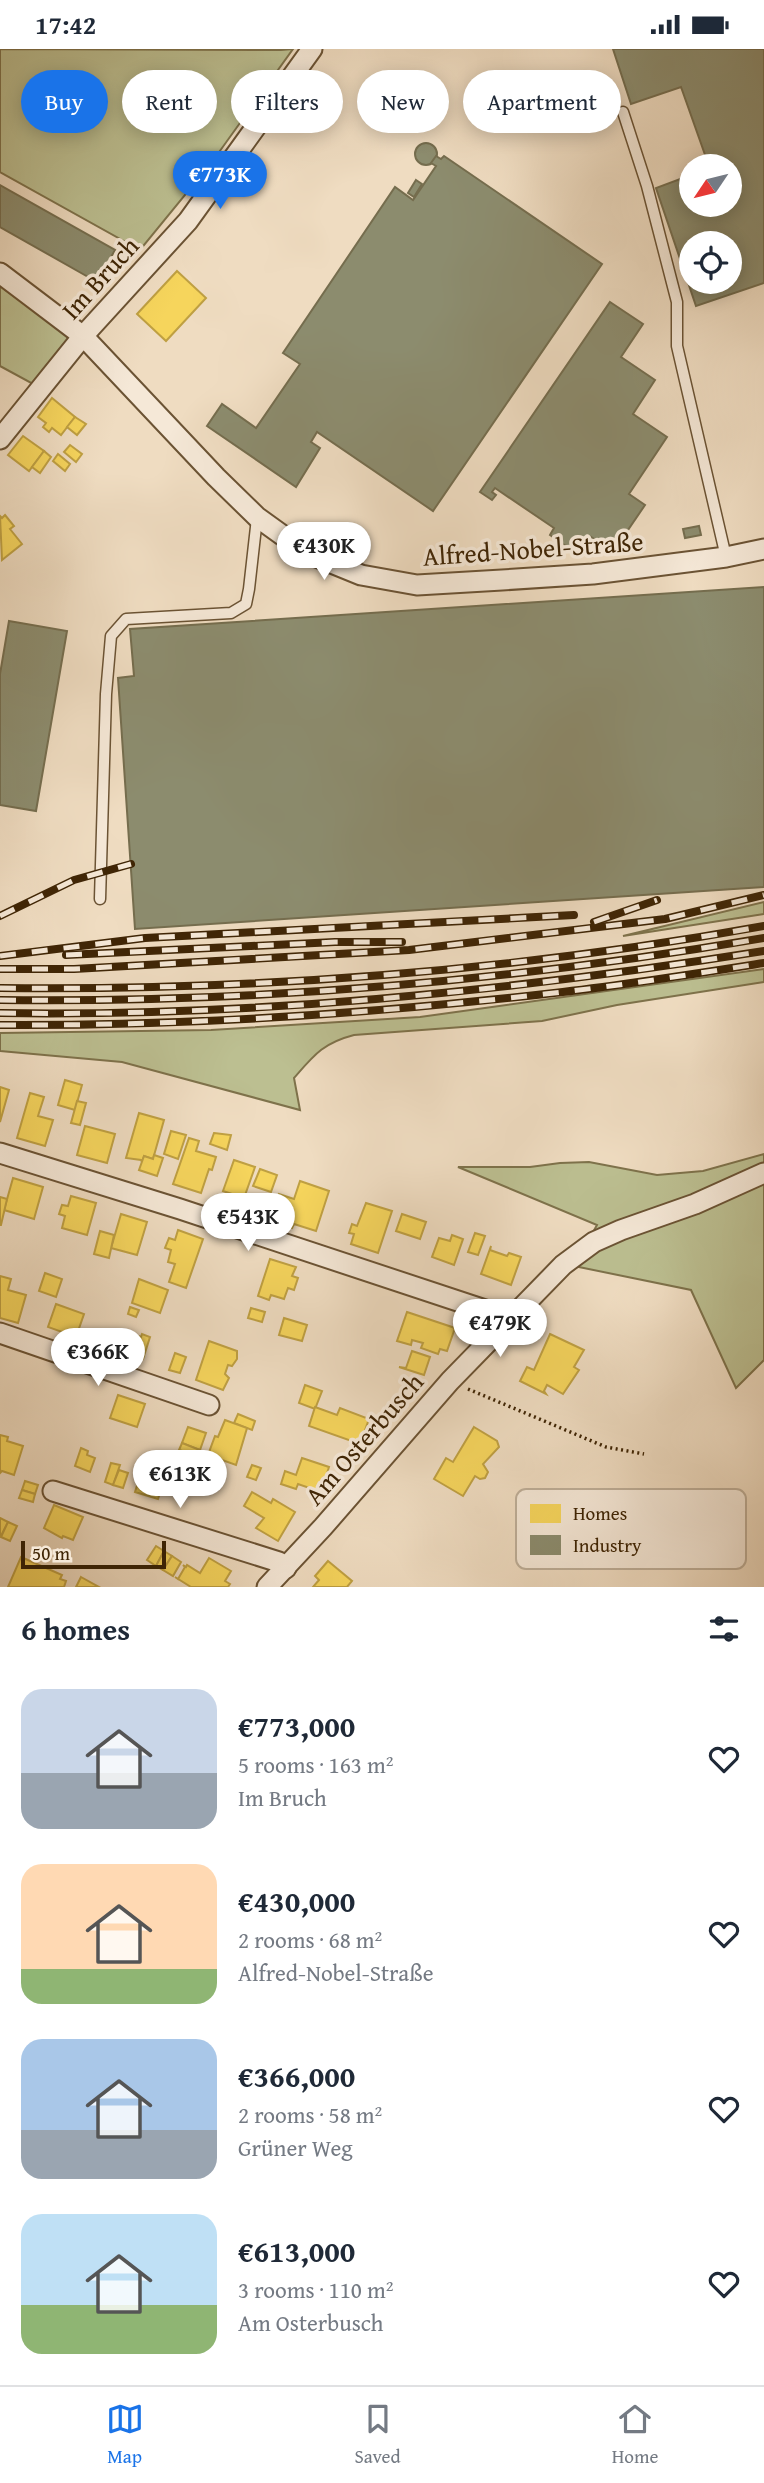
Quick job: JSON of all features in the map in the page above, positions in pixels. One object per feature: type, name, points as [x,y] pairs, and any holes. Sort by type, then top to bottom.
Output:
[{"type":"street","name":"Im Bruch","points":[[0,439],[83,336],[188,221],[312,49]]},
{"type":"street","name":"Alfred-Nobel-Straße","points":[[0,273],[83,336],[257,517],[307,553],[361,575],[417,585],[593,573],[726,557],[764,549]]},
{"type":"street","points":[[0,1153],[296,1247],[488,1311],[509,1322]]},
{"type":"street","name":"Am Osterbusch","points":[[267,1587],[450,1381],[563,1265],[594,1242],[695,1204],[764,1173]]},
{"type":"street","points":[[0,1333],[209,1405]]},
{"type":"street","points":[[53,1491],[279,1562],[286,1568]]},
{"type":"lane","points":[[623,112],[647,186],[677,302],[677,346],[726,557]]},
{"type":"lane","points":[[100,899],[110,636],[126,619],[231,613],[246,604],[257,517]]},
{"type":"path","points":[[450,1381],[606,1447],[644,1454]]},
{"type":"green space","points":[[0,49],[293,49],[278,70],[231,70],[233,133],[140,250],[0,172]]},
{"type":"green space","points":[[0,286],[70,337],[33,384],[0,366]]},
{"type":"green space","points":[[764,902],[764,914],[623,936]]},
{"type":"green space","points":[[764,969],[764,982],[617,1005],[542,1021],[343,1038],[320,1051],[294,1078],[300,1110],[122,1062],[0,1051],[0,1033],[211,1030],[420,1017]]},
{"type":"green space","points":[[764,1154],[764,1360],[736,1388],[691,1290],[574,1266],[597,1225],[458,1167],[530,1167],[589,1162],[657,1175],[703,1171]]},
{"type":"building: Homes","points":[[177,271],[206,298],[166,341],[137,314]]},
{"type":"building: Homes","points":[[52,398],[75,417],[61,435],[52,428],[49,432],[43,427],[46,423],[38,417]]},
{"type":"building: Homes","points":[[75,417],[86,424],[77,435],[67,427]]},
{"type":"building: Homes","points":[[23,436],[44,451],[29,471],[8,455]]},
{"type":"building: Homes","points":[[70,445],[82,454],[76,462],[64,452]]},
{"type":"building: Homes","points":[[44,451],[51,457],[40,473],[32,467]]},
{"type":"building: Homes","points":[[58,454],[70,464],[65,471],[53,461]]},
{"type":"building: Homes","points":[[5,515],[14,526],[10,529],[22,544],[2,560],[0,516],[2,518]]},
{"type":"building: Homes","points":[[65,1080],[82,1085],[75,1110],[58,1105]]},
{"type":"building: Homes","points":[[0,1087],[9,1090],[0,1122]]},
{"type":"building: Homes","points":[[30,1093],[44,1097],[38,1116],[53,1120],[45,1146],[17,1138]]},
{"type":"building: Homes","points":[[77,1101],[86,1103],[80,1125],[71,1123]]},
{"type":"building: Homes","points":[[139,1113],[164,1120],[153,1159],[144,1156],[142,1162],[126,1158]]},
{"type":"building: Homes","points":[[85,1126],[115,1134],[107,1163],[77,1155]]},
{"type":"building: Homes","points":[[171,1131],[186,1135],[178,1159],[164,1154]]},
{"type":"building: Homes","points":[[214,1133],[231,1135],[227,1150],[210,1144]]},
{"type":"building: Homes","points":[[189,1138],[199,1141],[196,1151],[216,1157],[201,1193],[173,1184]]},
{"type":"building: Homes","points":[[154,1155],[163,1158],[157,1176],[139,1170],[144,1156],[153,1159]]},
{"type":"building: Homes","points":[[234,1160],[255,1167],[244,1198],[223,1191]]},
{"type":"building: Homes","points":[[260,1169],[277,1175],[271,1192],[253,1186]]},
{"type":"building: Homes","points":[[13,1178],[43,1187],[34,1219],[4,1210]]},
{"type":"building: Homes","points":[[300,1181],[329,1191],[316,1231],[294,1224],[292,1228],[259,1217],[264,1202],[275,1206],[279,1194],[294,1199]]},
{"type":"building: Homes","points":[[71,1196],[96,1203],[87,1235],[62,1228],[65,1216],[59,1214],[62,1205],[68,1206]]},
{"type":"building: Homes","points":[[0,1197],[7,1199],[1,1225],[0,1225]]},
{"type":"building: Homes","points":[[366,1203],[392,1211],[378,1253],[351,1244],[354,1234],[349,1233],[352,1224],[357,1226]]},
{"type":"building: Homes","points":[[121,1214],[147,1222],[137,1255],[111,1248]]},
{"type":"building: Homes","points":[[402,1214],[426,1222],[420,1239],[396,1231]]},
{"type":"building: Homes","points":[[178,1230],[203,1239],[186,1288],[169,1282],[175,1264],[168,1262],[171,1250],[165,1248],[169,1238],[175,1240]]},
{"type":"building: Homes","points":[[100,1231],[114,1235],[109,1258],[94,1254]]},
{"type":"building: Homes","points":[[475,1233],[485,1236],[478,1255],[468,1252]]},
{"type":"building: Homes","points":[[452,1235],[463,1239],[454,1265],[432,1257],[439,1238],[450,1241]]},
{"type":"building: Homes","points":[[491,1246],[490,1250],[507,1256],[509,1253],[521,1257],[511,1285],[481,1274]]},
{"type":"building: Homes","points":[[270,1259],[296,1267],[292,1276],[298,1278],[294,1290],[288,1288],[284,1299],[271,1295],[269,1300],[258,1296]]},
{"type":"building: Homes","points":[[45,1273],[62,1279],[56,1297],[39,1291]]},
{"type":"building: Homes","points":[[0,1276],[11,1279],[8,1290],[26,1295],[18,1323],[0,1318]]},
{"type":"building: Homes","points":[[139,1279],[168,1290],[160,1313],[132,1303]]},
{"type":"building: Homes","points":[[56,1304],[84,1314],[76,1337],[48,1327]]},
{"type":"building: Homes","points":[[130,1307],[139,1310],[136,1317],[128,1314]]},
{"type":"building: Homes","points":[[251,1308],[265,1312],[262,1322],[248,1318]]},
{"type":"building: Homes","points":[[407,1312],[455,1328],[447,1351],[440,1349],[438,1354],[421,1348],[423,1343],[412,1340],[411,1345],[397,1341]]},
{"type":"building: Homes","points":[[284,1318],[307,1325],[302,1341],[279,1335]]},
{"type":"building: Homes","points":[[125,1331],[141,1337],[142,1334],[150,1337],[143,1359],[119,1351]]},
{"type":"building: Homes","points":[[550,1334],[584,1350],[574,1367],[579,1370],[563,1394],[547,1385],[544,1391],[546,1394],[520,1381],[527,1367],[534,1370]]},
{"type":"building: Homes","points":[[209,1341],[237,1351],[237,1359],[232,1366],[228,1365],[225,1374],[229,1378],[223,1390],[196,1380]]},
{"type":"building: Homes","points":[[412,1351],[430,1357],[424,1375],[399,1367],[406,1368]]},
{"type":"building: Homes","points":[[175,1353],[186,1357],[180,1373],[169,1370]]},
{"type":"building: Homes","points":[[305,1385],[322,1391],[315,1409],[299,1403]]},
{"type":"building: Homes","points":[[118,1395],[145,1404],[137,1427],[110,1418]]},
{"type":"building: Homes","points":[[315,1407],[337,1415],[340,1408],[369,1419],[360,1444],[309,1426]]},
{"type":"building: Homes","points":[[238,1414],[255,1421],[252,1430],[234,1423]]},
{"type":"building: Homes","points":[[225,1420],[247,1428],[236,1465],[208,1455]]},
{"type":"building: Homes","points":[[188,1427],[206,1433],[200,1450],[182,1443]]},
{"type":"building: Homes","points":[[474,1427],[497,1441],[499,1447],[483,1464],[488,1472],[485,1478],[475,1476],[463,1496],[434,1479],[446,1458],[453,1462]]},
{"type":"building: Homes","points":[[0,1435],[8,1437],[7,1441],[23,1446],[14,1475],[2,1471],[0,1473]]},
{"type":"building: Homes","points":[[182,1443],[200,1450],[198,1456],[179,1450]]},
{"type":"building: Homes","points":[[81,1448],[88,1451],[87,1455],[95,1458],[90,1472],[75,1466]]},
{"type":"building: Homes","points":[[157,1453],[166,1456],[163,1465],[154,1463]]},
{"type":"building: Homes","points":[[302,1458],[329,1467],[321,1492],[298,1484],[296,1489],[281,1484],[285,1471],[296,1475]]},
{"type":"building: Homes","points":[[145,1460],[168,1467],[158,1499],[135,1492]]},
{"type":"building: Homes","points":[[111,1463],[120,1465],[113,1485],[105,1482]]},
{"type":"building: Homes","points":[[189,1465],[204,1470],[199,1486],[184,1481]]},
{"type":"building: Homes","points":[[252,1465],[261,1468],[256,1480],[247,1477]]},
{"type":"building: Homes","points":[[119,1470],[128,1473],[123,1488],[113,1485]]},
{"type":"building: Homes","points":[[25,1481],[38,1485],[35,1494],[22,1490]]},
{"type":"building: Homes","points":[[22,1490],[35,1494],[33,1502],[19,1498]]},
{"type":"building: Homes","points":[[252,1492],[271,1503],[273,1499],[295,1512],[278,1541],[256,1528],[264,1518],[244,1506]]},
{"type":"building: Homes","points":[[54,1505],[83,1517],[73,1540],[63,1536],[62,1538],[44,1528]]},
{"type":"building: Homes","points":[[0,1518],[8,1522],[1,1536],[0,1535]]},
{"type":"building: Homes","points":[[8,1522],[17,1526],[10,1541],[1,1537]]},
{"type":"building: Homes","points":[[156,1546],[164,1551],[156,1566],[147,1560]]},
{"type":"building: Homes","points":[[164,1551],[172,1556],[163,1570],[156,1566]]},
{"type":"building: Homes","points":[[172,1556],[181,1562],[173,1576],[163,1570]]},
{"type":"building: Homes","points":[[21,1557],[62,1575],[60,1579],[66,1581],[64,1587],[8,1587]]},
{"type":"building: Homes","points":[[209,1558],[231,1571],[225,1581],[230,1584],[228,1587],[191,1587],[178,1579],[185,1567],[183,1565],[200,1573]]},
{"type":"building: Homes","points":[[328,1561],[352,1581],[347,1587],[313,1587],[319,1580],[315,1576]]},
{"type":"building: Homes","points":[[81,1577],[99,1587],[76,1587]]},
{"type":"building: Industry","points":[[613,49],[764,49],[764,283],[742,290],[742,231],[679,231],[679,256],[656,188],[679,179],[679,217],[742,217],[742,154],[705,154],[681,87],[631,104]]},
{"type":"building: Industry","points":[[426,143],[436,150],[437,154],[430,164],[426,165],[416,158],[415,154],[422,144]]},
{"type":"building: Industry","points":[[436,156],[441,159],[444,156],[602,264],[433,511],[317,432],[311,442],[320,448],[296,487],[207,426],[222,404],[256,428],[300,364],[283,353],[395,187],[413,200],[436,166],[431,163]]},
{"type":"building: Industry","points":[[416,180],[422,184],[414,197],[408,193]]},
{"type":"building: Industry","points":[[0,185],[115,250],[97,282],[0,227]]},
{"type":"building: Industry","points":[[692,294],[731,294],[696,306]]},
{"type":"building: Industry","points":[[610,302],[643,324],[621,357],[655,380],[633,414],[667,437],[629,494],[645,505],[613,552],[591,537],[579,555],[550,535],[554,528],[495,488],[492,492],[496,495],[492,500],[480,492]]},
{"type":"building: Industry","points":[[699,526],[701,535],[685,538],[683,529]]},
{"type":"building: Industry","points":[[764,587],[764,887],[135,929],[118,678],[134,676],[130,629]]},
{"type":"building: Industry","points":[[9,621],[67,631],[36,811],[0,805],[0,674]]},
{"type":"railway","points":[[0,916],[74,880],[131,864]]},
{"type":"railway","points":[[0,969],[74,969],[409,950],[665,919],[764,895]]},
{"type":"railway","points":[[594,922],[657,900]]},
{"type":"railway","points":[[0,956],[145,938],[574,915]]},
{"type":"railway","points":[[0,988],[191,986],[383,975],[575,955],[764,926]]},
{"type":"railway","points":[[0,1000],[192,998],[384,986],[575,966],[764,938]]},
{"type":"railway","points":[[66,955],[335,942],[402,942]]},
{"type":"railway","points":[[0,1013],[192,1011],[383,999],[574,978],[764,951]]},
{"type":"railway","points":[[0,1025],[208,1021],[347,1013],[581,990],[764,963]]}]
